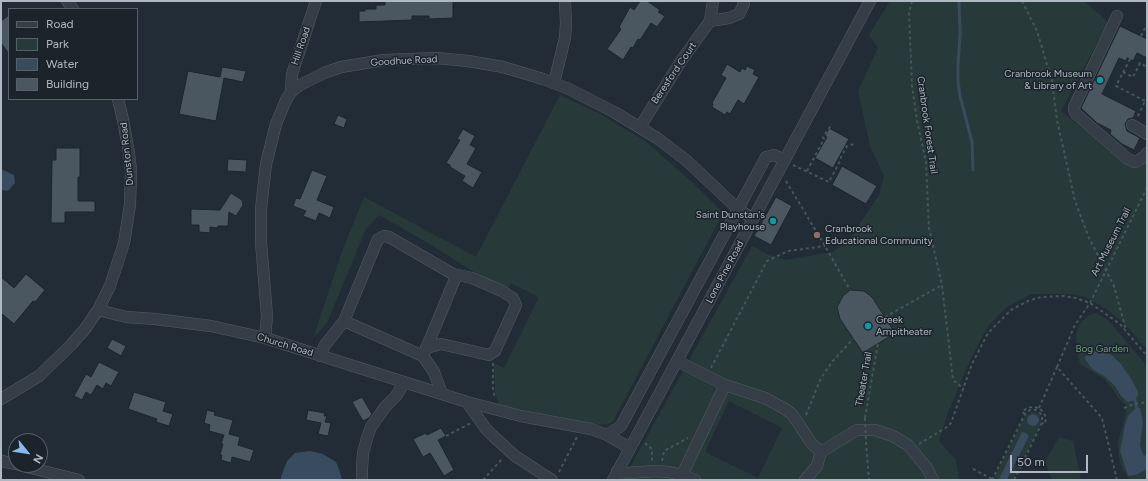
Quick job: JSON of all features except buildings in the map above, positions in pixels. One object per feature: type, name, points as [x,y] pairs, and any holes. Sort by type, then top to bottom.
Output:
[{"type":"street","name":"Hill Road","points":[[292,92],[292,74],[316,1]]},
{"type":"street","points":[[554,83],[565,38],[565,1]]},
{"type":"street","name":"Beresford Court","points":[[640,127],[681,61],[710,21],[713,1]]},
{"type":"street","points":[[710,21],[729,18],[739,14],[742,10],[743,1]]},
{"type":"street","name":"Lone Pine Road","points":[[615,476],[630,448],[639,440],[677,361],[753,219],[789,162],[870,1]]},
{"type":"street","points":[[1118,16],[1074,107],[1074,110],[1076,114],[1128,159],[1135,162],[1147,153]]},
{"type":"street","name":"Goodhue Road","points":[[265,338],[267,316],[260,224],[266,164],[276,124],[281,109],[292,92],[300,85],[311,79],[341,67],[384,60],[422,58],[453,59],[519,71],[554,83],[586,97],[657,138],[686,160],[738,209],[753,219]]},
{"type":"street","name":"Dunston Road","points":[[1,400],[29,383],[49,367],[85,330],[98,310],[118,263],[126,232],[130,205],[129,153],[118,100]]},
{"type":"street","points":[[1132,126],[1147,134]]},
{"type":"street","points":[[607,435],[621,426],[766,157],[774,155],[789,162]]},
{"type":"street","points":[[320,356],[324,345],[344,321],[378,239],[384,236],[389,237],[453,274],[472,278],[502,291],[513,298],[516,305],[495,351],[489,355],[441,344],[425,352]]},
{"type":"street","points":[[425,352],[455,279],[453,274]]},
{"type":"street","name":"Church Road","points":[[98,310],[126,317],[211,326],[265,338],[467,402],[521,416],[587,428],[607,435],[630,448]]},
{"type":"street","points":[[344,321],[425,352],[442,394]]},
{"type":"street","points":[[677,361],[725,385],[749,392],[775,403],[792,414],[812,444],[821,452]]},
{"type":"street","points":[[362,480],[363,454],[371,427],[385,407],[396,396],[404,383]]},
{"type":"street","points":[[682,475],[725,385]]},
{"type":"street","points":[[467,402],[486,429],[515,456],[554,478]]},
{"type":"street","points":[[621,426],[624,430],[639,440]]},
{"type":"street","points":[[805,480],[817,466],[821,452],[857,430],[875,430],[893,436],[911,448],[927,468],[932,480]]},
{"type":"street","points":[[615,476],[659,468],[695,480]]},
{"type":"street","points":[[48,472],[79,480]]},
{"type":"path","name":"Cranbrook Forest Trail","points":[[912,1],[909,13],[912,86],[917,121],[926,162],[929,228],[942,285],[953,380],[964,389]]},
{"type":"path","points":[[1022,1],[1037,30],[1052,81],[1057,120],[1074,201],[1089,238],[1114,286],[1126,330]]},
{"type":"path","points":[[1141,36],[1147,24]]},
{"type":"path","points":[[1130,59],[1116,86],[1146,101],[1132,126]]},
{"type":"path","points":[[1123,72],[1133,77],[1140,63],[1147,66]]},
{"type":"path","points":[[807,171],[824,139],[823,137],[832,124]]},
{"type":"path","points":[[789,162],[829,182],[847,146],[854,144]]},
{"type":"path","points":[[786,181],[826,246],[850,290]]},
{"type":"path","name":"Art Museum Trail","points":[[1039,408],[1075,326],[1090,303],[1147,188]]},
{"type":"path","points":[[709,371],[768,261],[788,251],[826,246]]},
{"type":"path","points":[[885,317],[942,285]]},
{"type":"path","points":[[911,448],[947,427],[951,423],[972,364],[988,333],[1011,310],[1041,297],[1063,296],[1076,298],[1090,303],[1126,330],[1147,356]]},
{"type":"path","points":[[801,428],[821,378],[832,362],[854,339]]},
{"type":"path","name":"Theater Trail","points":[[869,480],[865,418],[878,343]]},
{"type":"path","points":[[493,362],[494,392],[496,399]]},
{"type":"path","points":[[1057,366],[1102,418],[1117,480]]},
{"type":"path","points":[[1124,408],[1134,404],[1147,402]]},
{"type":"path","points":[[1025,414],[1022,412],[1026,408],[1039,408],[1046,417],[1045,424],[1042,423]]},
{"type":"path","points":[[973,469],[993,480],[1025,414],[1030,410],[1037,411],[1042,415],[1042,423],[1014,480]]},
{"type":"path","points":[[446,436],[472,423]]},
{"type":"path","points":[[554,478],[580,431]]},
{"type":"path","points":[[639,440],[652,449],[653,465],[659,468],[664,451],[692,436],[700,436]]},
{"type":"path","points":[[483,480],[504,458]]},
{"type":"green space","points":[[890,1],[1084,1],[1108,22],[1061,111],[1127,164],[1140,166],[1147,157],[1147,350],[1127,326],[1108,310],[1085,297],[1072,294],[1031,294],[1007,307],[988,326],[971,358],[947,415],[939,441],[956,460],[959,480],[623,480],[752,246],[767,254],[786,260],[832,252],[846,244],[879,195],[884,176],[870,146],[858,91],[878,48],[869,35]],"holes":[[[729,401],[782,428],[758,478],[705,452]]]},
{"type":"green space","points":[[560,95],[600,114],[645,141],[692,182],[723,213],[612,423],[600,425],[499,405],[495,392],[494,363],[504,368],[538,299],[537,296],[511,283],[508,288],[474,272],[428,243],[379,215],[366,229],[327,323],[313,338],[343,249],[364,197],[476,257]]},
{"type":"green space","name":"Bog Garden","points":[[1096,313],[1108,320],[1147,366],[1147,480],[1130,480],[1123,470],[1119,458],[1118,442],[1126,414],[1126,405],[1119,399],[1104,379],[1080,364],[1077,353],[1076,335],[1079,325],[1087,316]]},
{"type":"green space","points":[[1031,412],[1036,412],[1040,415],[1041,424],[1013,480],[1007,480],[1029,436],[1022,433],[999,479],[1000,480],[994,478],[1025,416]],"holes":[[[1030,414],[1035,414],[1038,417],[1039,422],[1036,426],[1030,426],[1026,420]]]},
{"type":"green space","points":[[1059,437],[1073,441],[1081,480],[1052,480],[1045,462]]},
{"type":"water","points":[[1,169],[14,175],[15,183],[8,191],[1,190]]},
{"type":"water","points":[[1104,348],[1121,364],[1132,380],[1138,392],[1135,400],[1128,402],[1121,396],[1115,386],[1104,376],[1092,369],[1084,357]]},
{"type":"water","points":[[1137,407],[1140,408],[1143,422],[1140,446],[1143,454],[1147,457],[1147,469],[1136,475],[1128,476],[1120,451],[1128,416]]},
{"type":"water","points":[[1031,414],[1035,414],[1039,420],[1035,426],[1031,426],[1027,422],[1027,418]]},
{"type":"water","points":[[1022,432],[1029,436],[1007,480],[1000,480],[999,479]]},
{"type":"water","points":[[310,451],[323,454],[336,462],[342,480],[281,480],[287,461],[295,453]]},
{"type":"waterway","points":[[959,1],[960,33],[958,81],[960,96],[972,142],[973,170]]},
{"type":"waterway","points":[[1135,400],[1137,411]]},
{"type":"place","name":"Cranbrook Museum & Library of Art","points":[[1100,80]]},
{"type":"place","name":"Saint Dunstan's Playhouse","points":[[773,221]]},
{"type":"place","name":"Cranbrook Educational Community","points":[[817,235]]},
{"type":"place","name":"Greek Ampitheater","points":[[868,326]]}]
